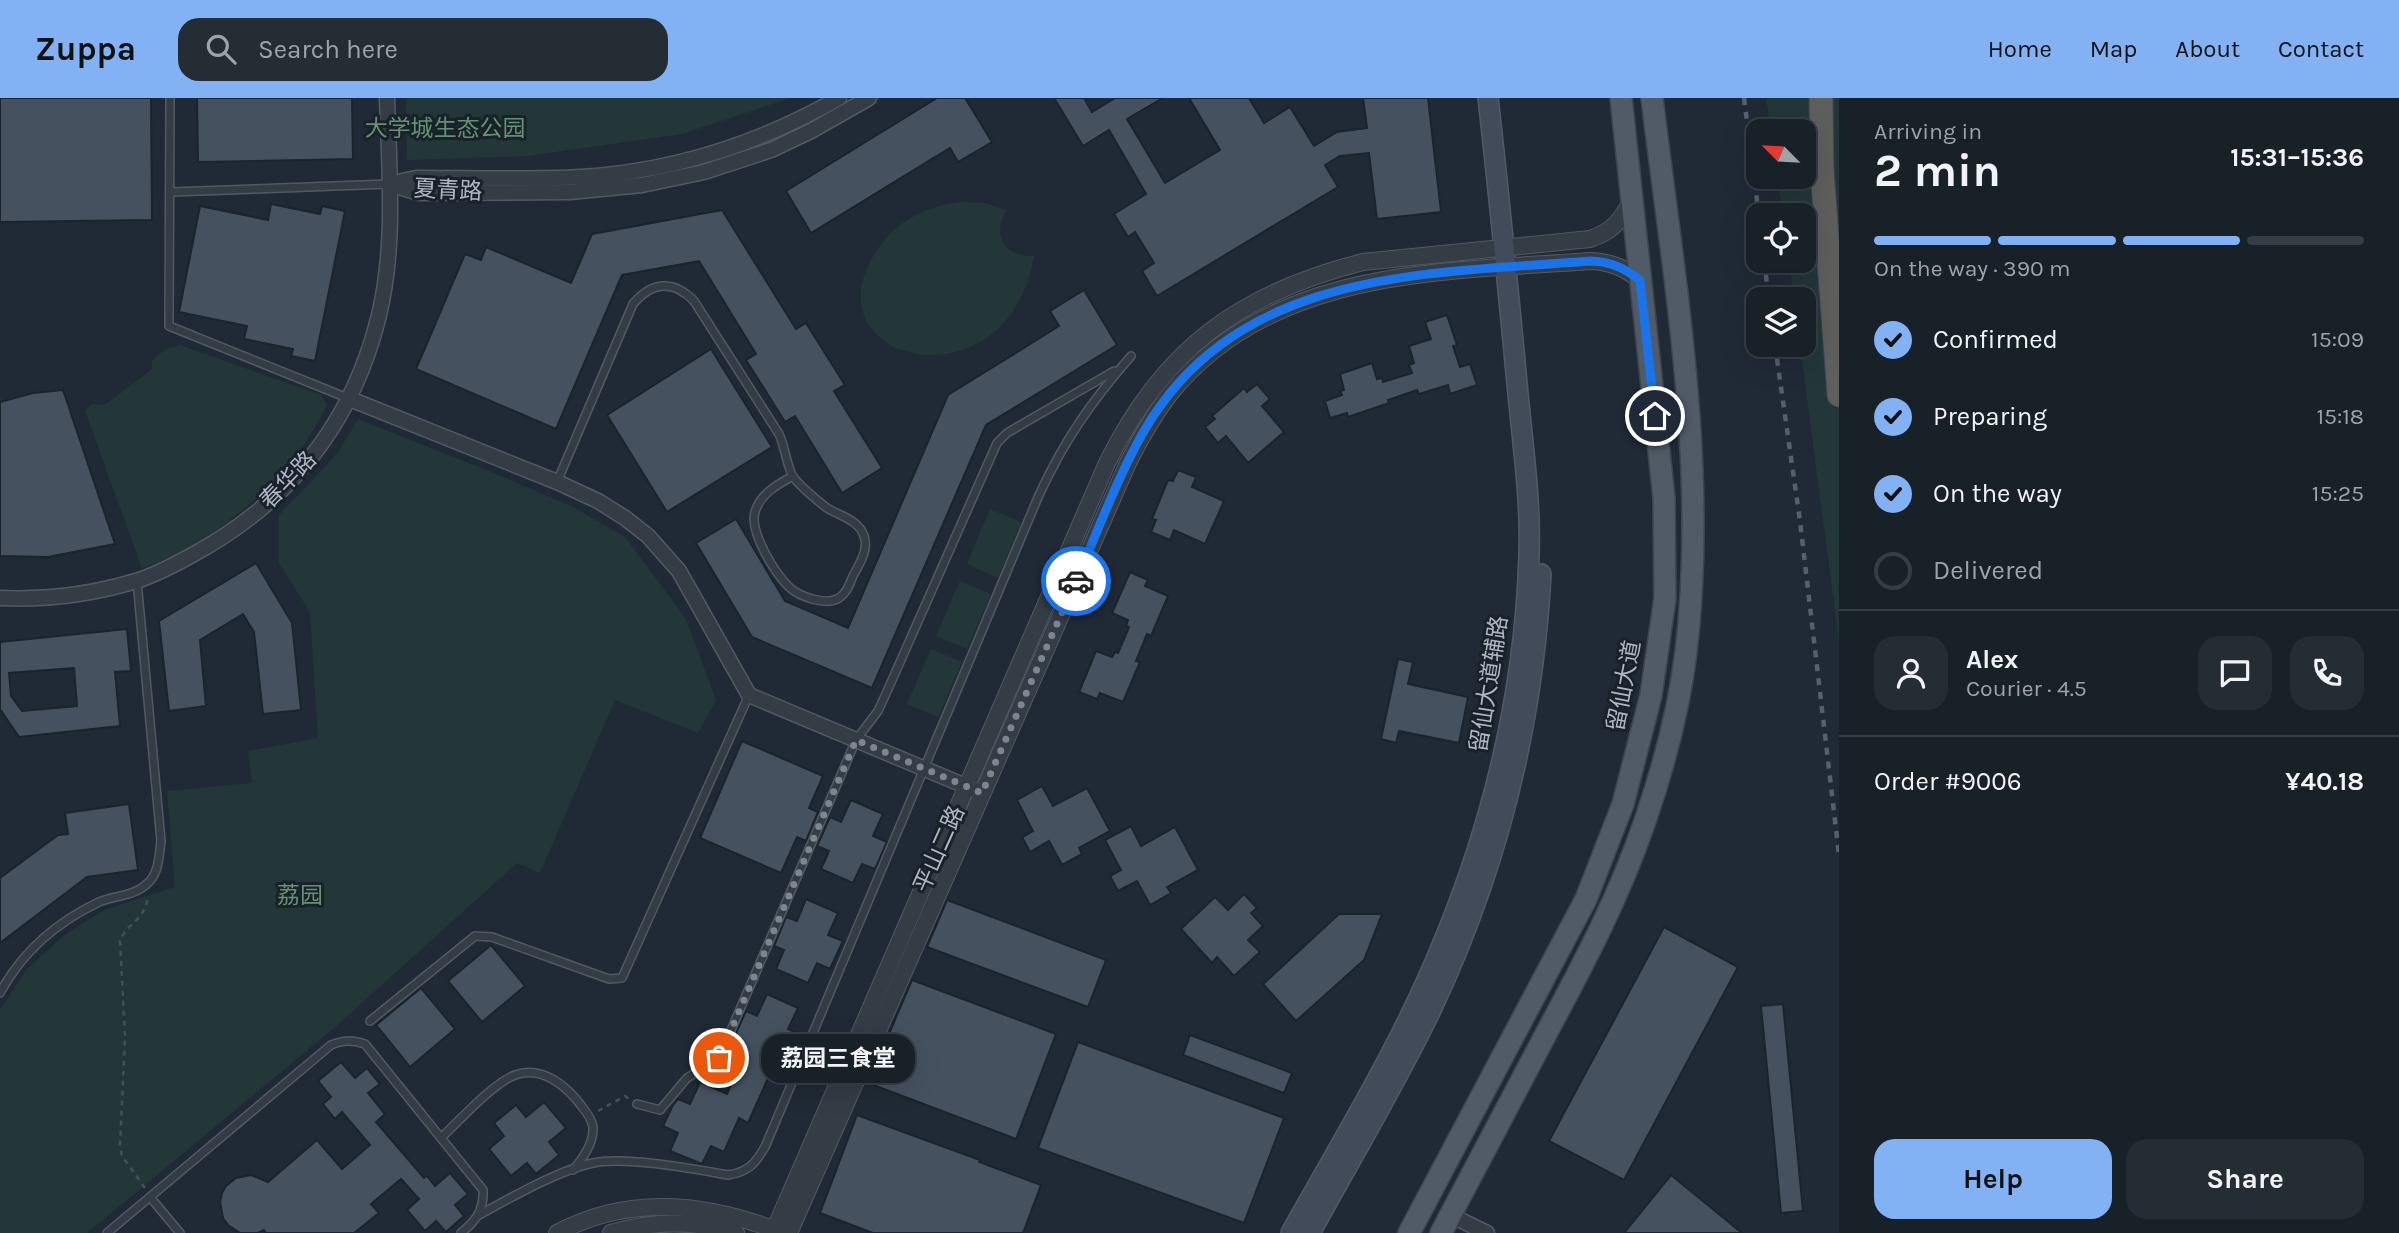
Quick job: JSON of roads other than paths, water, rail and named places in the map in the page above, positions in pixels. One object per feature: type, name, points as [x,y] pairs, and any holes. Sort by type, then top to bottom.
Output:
[{"type":"highway","points":[[1821,98],[1822,170],[1839,395]]},
{"type":"main road","name":"留仙大道辅路","points":[[1488,98],[1511,246]]},
{"type":"main road","name":"留仙大道辅路","points":[[1310,1233],[1411,1048],[1446,974],[1495,843],[1519,747],[1536,645],[1542,541],[1541,511],[1511,246],[1500,98]]},
{"type":"main road","name":"留仙大道","points":[[1409,1233],[1586,899],[1623,804],[1638,752],[1660,643],[1665,598],[1664,498],[1621,98]]},
{"type":"main road","points":[[1446,1224],[1607,918],[1646,820],[1662,765],[1686,654],[1690,605],[1692,489],[1684,369],[1652,98]]},
{"type":"main road","name":"留仙大道辅路","points":[[1291,1233],[1398,1039],[1434,965],[1477,851],[1502,759],[1522,646],[1529,554],[1529,514],[1513,267]]},
{"type":"street","name":"春华路","points":[[0,598],[26,599],[76,594],[137,581],[214,543],[252,516],[307,464],[350,399],[361,374],[379,312],[389,233],[387,98]]},
{"type":"street","name":"夏青路","points":[[389,184],[416,178],[582,177],[674,163],[756,139],[808,116],[839,98]]},
{"type":"street","name":"夏青路","points":[[389,184],[418,193],[570,192],[642,185],[715,169],[771,150],[869,98]]},
{"type":"street","name":"平山二路","points":[[780,1232],[966,786],[1107,463],[1136,409],[1174,363],[1201,338],[1253,302],[1289,284],[1363,262],[1590,239],[1603,235],[1615,226],[1632,199]]},
{"type":"street","name":"平山二路","points":[[780,1232],[982,793],[1128,463],[1145,429],[1170,394],[1230,338],[1265,317],[1303,300],[1371,281],[1404,276],[1603,261],[1626,269],[1640,280]]},
{"type":"street","points":[[350,399],[557,481],[625,517],[648,536],[679,571],[749,695],[982,793]]},
{"type":"street","points":[[556,1233],[599,1215],[653,1207],[711,1210],[780,1232]]},
{"type":"street","points":[[611,1233],[627,1228],[676,1223],[736,1233]]},
{"type":"street","points":[[1446,1224],[1487,1233]]},
{"type":"lane","points":[[170,98],[169,326],[350,399]]},
{"type":"lane","points":[[171,192],[389,184]]},
{"type":"lane","points":[[557,481],[633,304],[649,290],[661,286],[675,286],[694,301],[779,434],[793,476],[827,507],[853,521],[864,535],[866,551],[846,591],[837,599],[825,603],[796,592],[788,586],[760,544],[754,529],[754,513],[761,499],[793,476]]},
{"type":"lane","points":[[461,1233],[479,1215],[506,1200],[593,1163],[616,1161],[728,1175],[740,1173],[757,1160],[1058,455],[1094,399],[1130,356]]},
{"type":"lane","points":[[637,1104],[660,1110],[687,1078],[719,1058],[856,740],[878,711],[890,687],[997,443],[1007,433],[1121,367]]},
{"type":"lane","points":[[0,993],[21,960],[44,937],[101,901],[130,895],[152,879],[158,864],[160,841],[137,581]]},
{"type":"lane","points":[[370,1021],[475,936],[492,937],[609,979],[622,978],[749,695]]},
{"type":"lane","points":[[107,1233],[331,1045],[354,1040],[365,1044],[484,1190],[484,1202],[479,1215]]},
{"type":"lane","points":[[441,1138],[496,1087],[513,1076],[527,1072],[542,1075],[560,1083],[573,1094],[593,1125],[585,1155],[572,1170]]},
{"type":"lane","points":[[150,1197],[180,1233]]},
{"type":"railway","points":[[1744,98],[1757,203]]},
{"type":"railway","points":[[1766,273],[1767,287]]},
{"type":"railway","points":[[1777,357],[1800,521],[1839,855]]},
{"type":"place","name":"荔园三食堂","points":[[719,1058]]},
{"type":"park label","name":"大学城生态公园","points":[[445,128]]},
{"type":"park label","name":"荔园","points":[[300,895]]}]
